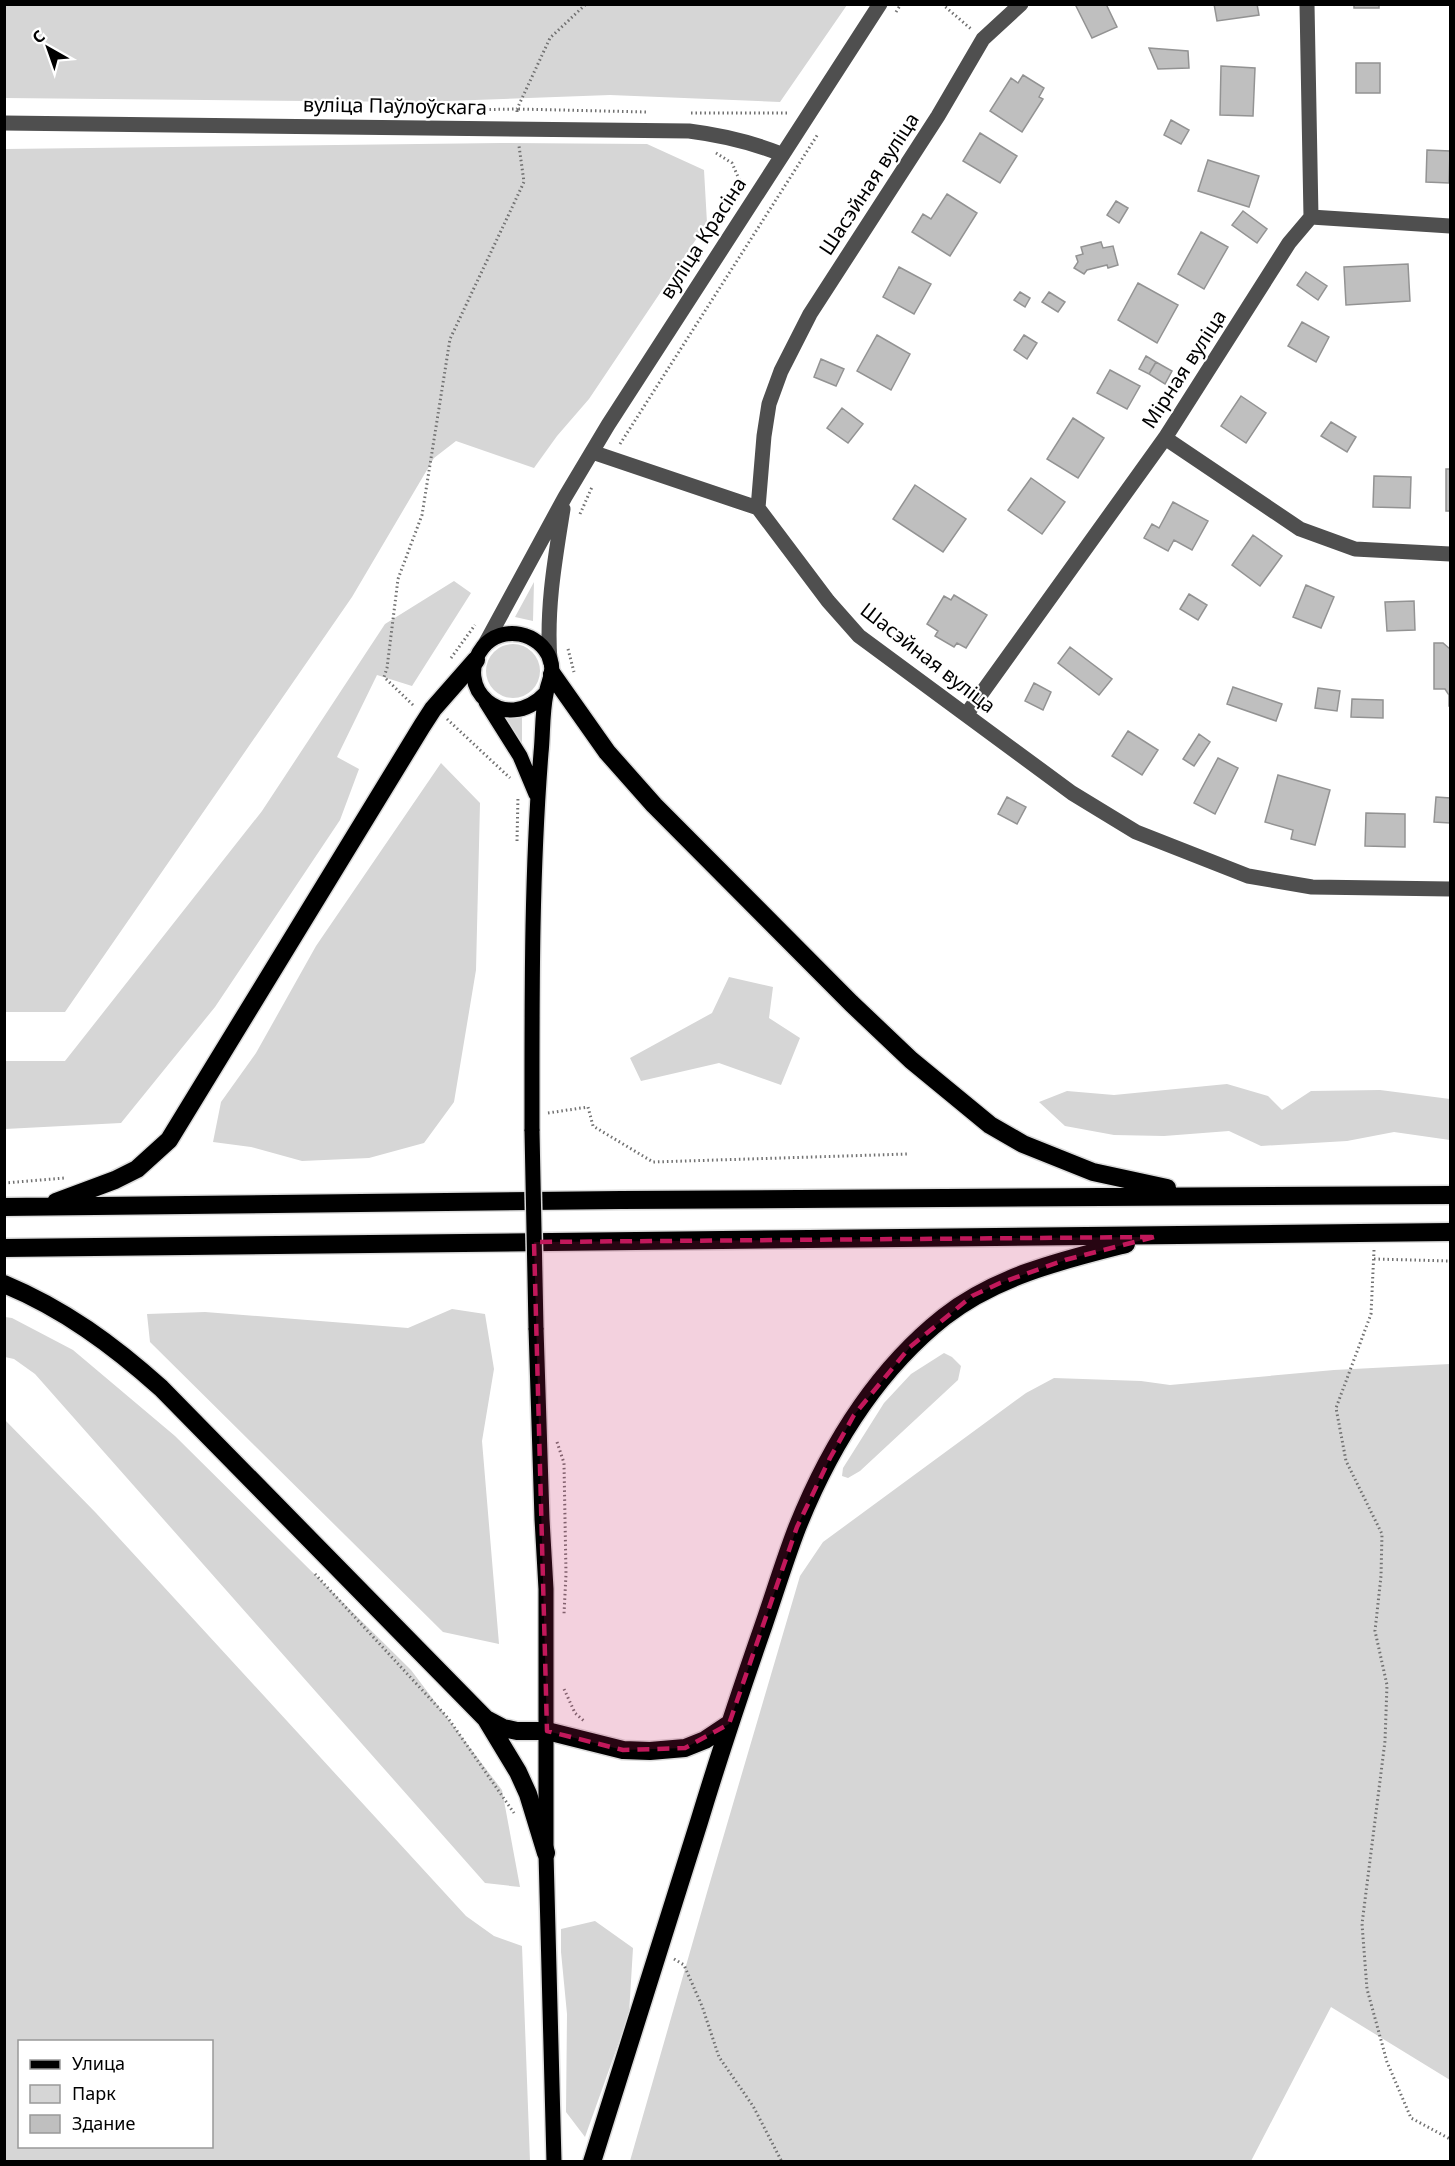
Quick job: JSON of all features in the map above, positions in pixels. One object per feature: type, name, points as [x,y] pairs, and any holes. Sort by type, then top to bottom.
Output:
[{"type":"highway","points":[[43,1207],[115,1180],[137,1169],[169,1140],[422,726],[433,709],[480,653]]},
{"type":"highway","points":[[551,667],[608,752],[654,805],[851,1003],[911,1060],[990,1125],[1023,1144],[1093,1172],[1207,1196]]},
{"type":"highway","points":[[4,1207],[621,1200],[1450,1195]]},
{"type":"highway","points":[[4,1248],[1450,1232]]},
{"type":"highway","points":[[592,2162],[729,1724],[797,1527],[854,1415],[895,1364],[927,1332],[972,1296],[1000,1283],[1065,1260],[1154,1237]]},
{"type":"highway","points":[[4,1284],[72,1317],[107,1342],[161,1388],[486,1719],[518,1772],[528,1794],[546,1853]]},
{"type":"highway","points":[[486,1719],[503,1728],[517,1731],[547,1731],[622,1750],[650,1751],[685,1748],[705,1740],[729,1724]]},
{"type":"main road","points":[[537,800],[520,756],[474,678],[480,653],[499,636],[513,633],[525,635],[538,642],[546,651],[551,667],[546,693],[537,800],[532,924],[532,1131],[536,1328],[546,1589],[546,1853],[554,2162]]},
{"type":"main road","points":[[483,696],[491,704],[505,710],[521,710],[536,704],[546,693]]},
{"type":"street","name":"вуліца Красіна","points":[[480,653],[592,452],[781,154],[880,4]]},
{"type":"street","name":"Шасэйная вуліца","points":[[1021,4],[983,39],[938,116],[810,314],[781,371],[769,404],[758,508],[828,601],[860,636],[1072,793],[1136,832],[1248,876],[1312,887],[1450,889]]},
{"type":"street","points":[[1307,4],[1311,217],[1450,226]]},
{"type":"street","name":"вуліца Паўлоўскага","points":[[4,123],[689,130],[759,145],[781,154]]},
{"type":"street","name":"Мірная вуліца","points":[[966,716],[1165,438],[1289,243],[1311,217]]},
{"type":"street","points":[[1165,438],[1300,529],[1355,549],[1450,554]]},
{"type":"street","points":[[592,452],[758,508]]},
{"type":"street","name":"вуліца Красіна","points":[[551,667],[548,634],[550,601],[565,497]]},
{"type":"path","points":[[418,702],[412,705],[384,677],[398,579],[422,515],[450,339],[524,182],[517,128],[517,109],[550,38],[586,4]]},
{"type":"path","points":[[895,14],[901,4]]},
{"type":"path","points":[[942,4],[983,39]]},
{"type":"path","points":[[457,110],[517,109]]},
{"type":"path","points":[[610,458],[820,132]]},
{"type":"path","points":[[740,176],[744,194]]},
{"type":"path","points":[[579,517],[593,486]]},
{"type":"path","points":[[448,662],[478,619]]},
{"type":"path","points":[[567,647],[575,675]]},
{"type":"path","points":[[543,1114],[588,1107],[593,1126],[653,1162],[908,1154]]},
{"type":"path","points":[[1450,1261],[1374,1259],[1371,1314],[1335,1408],[1346,1461],[1382,1534],[1381,1576],[1375,1631],[1387,1685],[1385,1742],[1362,1924],[1367,1989],[1387,2062],[1411,2118],[1450,2139]]},
{"type":"path","points":[[556,1438],[564,1463],[567,1574],[564,1616]]},
{"type":"path","points":[[313,1571],[448,1718],[516,1816]]},
{"type":"path","points":[[562,1683],[575,1713],[596,1731],[594,1744]]},
{"type":"path","points":[[660,1949],[684,1965],[702,2006],[719,2057],[753,2106],[782,2162]]},
{"type":"highlighted area","points":[[1154,1237],[1065,1260],[1000,1283],[972,1296],[910,1347],[854,1415],[830,1458],[797,1527],[729,1724],[685,1748],[623,1750],[547,1731],[534,1242]]},
{"type":"green space","points":[[5,4],[847,5],[780,102],[610,95],[419,102],[5,98]]},
{"type":"green space","points":[[501,143],[647,144],[704,170],[707,223],[589,399],[557,436],[534,468],[456,441],[434,458],[352,597],[65,1012],[5,1012],[5,149]]},
{"type":"green space","points":[[454,581],[471,593],[412,686],[377,675],[337,757],[359,769],[340,820],[215,1007],[121,1123],[5,1129],[5,1061],[65,1061],[262,811],[385,624]]},
{"type":"green space","points":[[534,582],[533,621],[515,617]]},
{"type":"green space","points":[[508,644],[518,644],[528,648],[536,656],[540,671],[536,686],[528,694],[518,698],[508,698],[498,694],[490,686],[486,676],[486,666],[490,656],[498,648]]},
{"type":"green space","points":[[502,715],[522,716],[522,746]]},
{"type":"green space","points":[[441,763],[480,803],[476,970],[454,1102],[424,1143],[369,1158],[302,1161],[251,1147],[213,1142],[221,1102],[256,1053],[316,946]]},
{"type":"green space","points":[[729,977],[773,987],[769,1018],[800,1038],[781,1085],[719,1063],[641,1081],[630,1058],[712,1013]]},
{"type":"green space","points":[[1227,1084],[1268,1096],[1282,1110],[1311,1091],[1380,1090],[1450,1099],[1450,1140],[1394,1132],[1347,1141],[1261,1146],[1229,1131],[1164,1136],[1114,1135],[1065,1126],[1039,1102],[1067,1091],[1114,1095]]},
{"type":"green space","points":[[452,1309],[485,1314],[494,1369],[482,1441],[499,1644],[443,1632],[150,1342],[147,1314],[205,1312],[408,1328]]},
{"type":"green space","points":[[5,1317],[12,1318],[73,1350],[175,1436],[411,1670],[502,1790],[520,1887],[485,1883],[35,1374],[14,1359],[5,1357]]},
{"type":"green space","points":[[944,1353],[961,1366],[958,1380],[860,1471],[848,1478],[842,1476],[843,1468],[884,1403],[911,1374]]},
{"type":"green space","points":[[1450,1364],[1450,2080],[1331,2007],[1251,2161],[630,2161],[800,1576],[823,1542],[1026,1393],[1054,1378],[1141,1381],[1170,1385],[1334,1370]]},
{"type":"green space","points":[[5,1420],[96,1513],[466,1916],[494,1936],[522,1946],[530,2161],[5,2161]]},
{"type":"green space","points":[[595,1921],[633,1948],[629,2014],[585,2137],[566,2112],[567,2014],[561,1929]]},
{"type":"building","points":[[1075,4],[1106,4],[1117,27],[1092,38]]},
{"type":"building","points":[[1214,4],[1257,4],[1259,15],[1217,21]]},
{"type":"building","points":[[1354,4],[1379,4],[1379,8],[1354,8]]},
{"type":"building","points":[[1149,48],[1188,51],[1189,68],[1158,69]]},
{"type":"building","points":[[1356,63],[1380,63],[1380,93],[1356,93]]},
{"type":"building","points":[[1221,66],[1255,68],[1253,116],[1220,115]]},
{"type":"building","points":[[1023,75],[1044,88],[1039,97],[1043,99],[1022,132],[990,111],[1011,78],[1018,83]]},
{"type":"building","points":[[1171,120],[1189,130],[1181,144],[1164,135]]},
{"type":"building","points":[[980,133],[1017,156],[1000,183],[963,161]]},
{"type":"building","points":[[1427,150],[1450,151],[1449,183],[1426,182]]},
{"type":"building","points":[[1208,160],[1259,176],[1249,207],[1198,191]]},
{"type":"building","points":[[947,194],[977,213],[950,256],[912,232],[923,214],[931,219]]},
{"type":"building","points":[[1116,201],[1128,208],[1119,223],[1107,215]]},
{"type":"building","points":[[1243,211],[1267,229],[1257,243],[1232,225]]},
{"type":"building","points":[[1201,232],[1228,247],[1204,289],[1178,274]]},
{"type":"building","points":[[1101,242],[1103,248],[1113,246],[1118,265],[1087,270],[1084,274],[1074,268],[1078,262],[1076,256],[1083,254],[1081,247]]},
{"type":"building","points":[[1408,264],[1410,301],[1346,305],[1344,267]]},
{"type":"building","points":[[899,267],[931,284],[914,314],[883,297]]},
{"type":"building","points":[[1306,272],[1327,286],[1318,300],[1297,285]]},
{"type":"building","points":[[1138,283],[1178,305],[1157,343],[1118,320]]},
{"type":"building","points":[[1020,292],[1030,298],[1025,307],[1014,300]]},
{"type":"building","points":[[1049,292],[1065,302],[1058,312],[1042,302]]},
{"type":"building","points":[[1302,322],[1329,337],[1316,362],[1288,346]]},
{"type":"building","points":[[877,335],[910,354],[891,390],[857,371]]},
{"type":"building","points":[[1024,335],[1037,343],[1027,359],[1014,350]]},
{"type":"building","points":[[1146,356],[1156,362],[1149,374],[1139,369]]},
{"type":"building","points":[[821,359],[844,369],[836,386],[814,377]]},
{"type":"building","points":[[1156,362],[1172,371],[1165,384],[1149,374]]},
{"type":"building","points":[[1110,370],[1140,386],[1127,409],[1097,393]]},
{"type":"building","points":[[1241,396],[1266,413],[1246,443],[1221,426]]},
{"type":"building","points":[[842,408],[863,424],[848,443],[827,428]]},
{"type":"building","points":[[1073,418],[1104,438],[1078,478],[1047,459]]},
{"type":"building","points":[[1331,422],[1356,437],[1347,452],[1321,436]]},
{"type":"building","points":[[1446,469],[1450,469],[1450,511],[1446,511]]},
{"type":"building","points":[[1374,476],[1411,477],[1410,508],[1373,507]]},
{"type":"building","points":[[1031,478],[1065,502],[1042,534],[1008,510]]},
{"type":"building","points":[[915,485],[966,519],[943,552],[893,519]]},
{"type":"building","points":[[1173,502],[1208,521],[1192,550],[1174,540],[1168,551],[1144,538],[1152,524],[1159,528]]},
{"type":"building","points":[[1253,535],[1282,556],[1260,586],[1232,565]]},
{"type":"building","points":[[1306,585],[1334,597],[1321,628],[1293,617]]},
{"type":"building","points":[[1189,594],[1207,605],[1198,620],[1180,609]]},
{"type":"building","points":[[954,595],[987,615],[966,648],[957,643],[954,647],[935,636],[938,631],[927,624],[944,596],[951,600]]},
{"type":"building","points":[[1414,601],[1415,630],[1387,631],[1385,602]]},
{"type":"building","points":[[1434,643],[1443,643],[1450,649],[1450,706],[1449,695],[1445,689],[1434,689]]},
{"type":"building","points":[[1070,647],[1112,679],[1099,695],[1058,663]]},
{"type":"building","points":[[1034,683],[1051,692],[1043,710],[1025,701]]},
{"type":"building","points":[[1233,687],[1282,704],[1276,721],[1227,704]]},
{"type":"building","points":[[1318,688],[1340,691],[1337,711],[1315,708]]},
{"type":"building","points":[[1352,699],[1383,700],[1383,718],[1351,717]]},
{"type":"building","points":[[1128,731],[1158,750],[1142,775],[1112,756]]},
{"type":"building","points":[[1199,734],[1210,742],[1194,766],[1183,759]]},
{"type":"building","points":[[1218,758],[1238,768],[1215,814],[1194,803]]},
{"type":"building","points":[[1278,775],[1330,790],[1315,845],[1291,839],[1293,830],[1265,822]]},
{"type":"building","points":[[1007,797],[1026,807],[1017,824],[998,814]]},
{"type":"building","points":[[1436,797],[1450,798],[1450,823],[1434,822]]},
{"type":"building","points":[[1366,813],[1405,814],[1405,847],[1365,846]]}]
